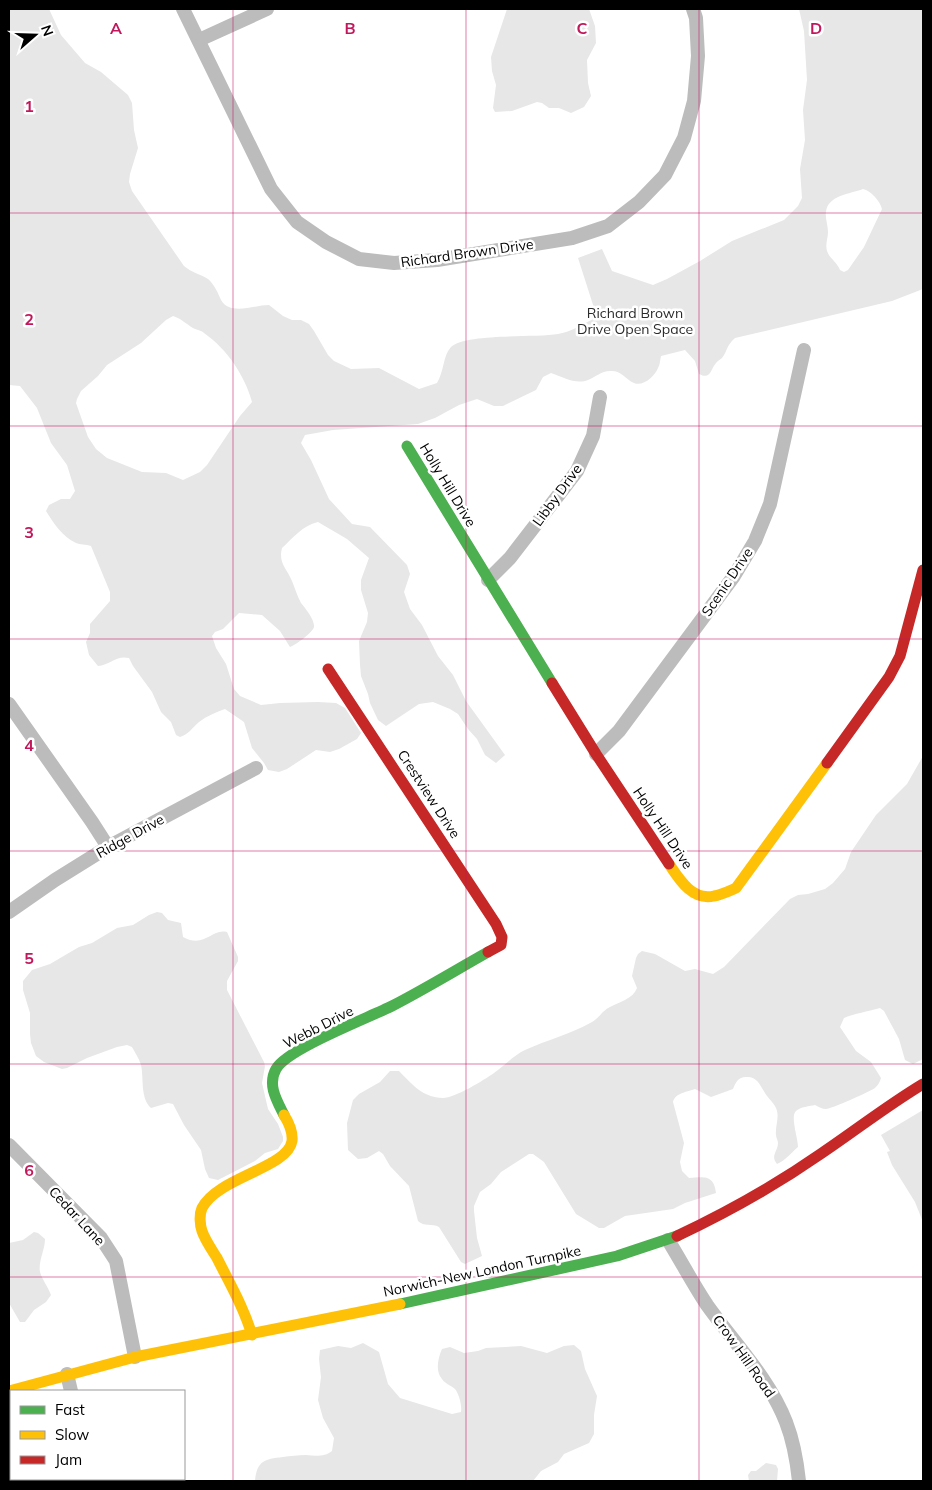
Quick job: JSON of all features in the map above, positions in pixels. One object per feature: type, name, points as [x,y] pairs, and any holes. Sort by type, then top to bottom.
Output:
[{"type":"street","name":"Richard Brown Drive","points":[[183,9],[271,189],[297,222],[326,242],[358,259],[394,263],[437,260],[572,238],[608,226],[639,202],[665,175],[684,138],[694,101],[698,56],[696,18],[693,9]]},
{"type":"street","points":[[199,40],[266,9]]},
{"type":"street","name":"Scenic Drive","points":[[596,754],[619,731],[734,576],[755,541],[770,504],[804,350]]},
{"type":"street","name":"Libby Drive","points":[[488,580],[510,558],[577,472],[594,436],[600,397]]},
{"type":"street","name":"Holly Hill Drive","points":[[407,446],[596,754],[678,878],[696,895],[712,897],[736,888],[889,678],[900,656],[923,570]]},
{"type":"street","name":"Crestview Drive","points":[[328,669],[496,924],[502,937]]},
{"type":"street","points":[[9,704],[108,847]]},
{"type":"street","name":"Ridge Drive","points":[[9,912],[55,880],[108,847],[256,768]]},
{"type":"street","name":"Webb Drive","points":[[252,1335],[245,1312],[202,1231],[200,1221],[202,1209],[211,1196],[225,1186],[278,1159],[288,1151],[293,1142],[293,1131],[274,1097],[272,1081],[276,1068],[303,1048],[379,1013],[501,945],[502,937]]},
{"type":"street","name":"Norwich-New London Turnpike","points":[[12,1390],[135,1357],[252,1335],[560,1269],[617,1256],[668,1240],[722,1214],[769,1187],[923,1084]]},
{"type":"street","name":"Cedar Lane","points":[[9,1145],[101,1238],[116,1262],[135,1357]]},
{"type":"street","name":"Crow Hill Road","points":[[668,1240],[706,1303],[747,1356],[773,1396],[786,1422],[793,1445],[799,1481]]},
{"type":"street","points":[[67,1374],[71,1390]]},
{"type":"green space","name":"Richard Brown Drive Open Space","points":[[9,9],[49,9],[61,35],[85,63],[101,72],[128,95],[132,103],[134,130],[138,148],[130,174],[129,182],[132,191],[184,266],[208,279],[225,305],[236,309],[269,305],[283,316],[309,324],[328,355],[334,361],[351,369],[379,368],[419,389],[437,383],[448,350],[459,343],[485,338],[558,334],[593,319],[595,311],[578,258],[602,249],[612,271],[653,285],[700,261],[732,241],[784,220],[798,206],[802,198],[800,169],[805,140],[803,110],[807,80],[804,31],[799,9],[923,9],[923,289],[892,301],[735,338],[722,358],[716,362],[710,373],[706,376],[699,374],[695,361],[685,350],[661,356],[654,374],[645,382],[637,384],[614,371],[607,371],[579,382],[551,373],[543,377],[536,390],[503,406],[494,406],[477,399],[418,424],[333,430],[305,435],[301,443],[329,499],[352,524],[370,527],[407,565],[410,574],[404,592],[410,609],[422,625],[438,656],[453,675],[466,701],[505,755],[496,763],[485,755],[477,739],[458,714],[433,702],[419,704],[386,726],[378,720],[361,676],[360,665],[359,641],[367,622],[368,613],[361,590],[361,580],[369,558],[347,539],[318,522],[298,532],[282,548],[281,553],[282,562],[301,603],[313,621],[314,627],[311,632],[290,647],[280,631],[262,615],[239,613],[223,629],[215,632],[212,636],[216,648],[226,664],[234,689],[240,696],[261,705],[336,703],[345,708],[361,733],[357,739],[330,752],[316,750],[287,769],[279,772],[268,770],[252,748],[244,722],[225,709],[202,720],[183,736],[176,735],[171,722],[161,712],[152,692],[129,658],[120,658],[98,666],[89,655],[86,642],[90,633],[90,624],[110,601],[110,592],[91,546],[78,544],[67,537],[55,525],[46,511],[49,505],[61,499],[70,499],[75,491],[67,465],[51,443],[37,408],[20,386],[9,385]],"holes":[[[863,189],[875,197],[882,209],[864,247],[848,270],[844,272],[840,270],[827,251],[826,212],[828,206],[835,199]],[[173,316],[203,332],[220,347],[240,373],[252,402],[240,416],[207,465],[200,472],[183,480],[166,473],[142,472],[107,458],[96,449],[88,437],[76,403],[81,391],[107,365],[141,343]]]},
{"type":"green space","points":[[507,9],[589,9],[595,26],[596,43],[587,60],[588,83],[591,96],[584,107],[571,113],[559,108],[549,108],[537,102],[512,111],[495,112],[493,108],[496,85],[491,57]]},
{"type":"green space","points":[[923,756],[923,1059],[913,1064],[905,1060],[899,1039],[884,1011],[880,1008],[844,1018],[840,1027],[856,1051],[871,1062],[881,1078],[880,1081],[872,1090],[835,1106],[826,1109],[815,1105],[796,1111],[794,1122],[798,1147],[783,1161],[777,1164],[774,1158],[778,1146],[776,1132],[778,1115],[776,1108],[756,1080],[750,1077],[743,1077],[736,1082],[733,1089],[711,1097],[695,1089],[685,1092],[676,1097],[673,1102],[684,1143],[680,1162],[682,1171],[689,1178],[707,1178],[713,1182],[716,1193],[673,1209],[625,1216],[604,1228],[599,1228],[576,1214],[544,1162],[533,1154],[529,1154],[501,1172],[491,1184],[480,1192],[474,1206],[474,1211],[477,1238],[482,1256],[465,1264],[461,1262],[439,1227],[423,1224],[418,1221],[409,1186],[390,1166],[383,1154],[379,1151],[367,1158],[358,1159],[348,1150],[347,1123],[353,1100],[359,1094],[380,1082],[390,1071],[399,1071],[418,1089],[430,1096],[448,1097],[462,1092],[483,1080],[521,1052],[584,1026],[608,1008],[629,998],[637,988],[632,976],[636,958],[642,951],[655,954],[685,971],[695,969],[713,974],[724,967],[790,899],[798,895],[825,889],[833,883],[845,869],[851,852],[876,815],[907,784]]},
{"type":"green space","points":[[157,912],[162,913],[168,920],[181,923],[183,937],[191,940],[202,940],[216,933],[227,932],[238,961],[227,981],[227,990],[264,1062],[262,1083],[268,1109],[278,1124],[283,1137],[283,1141],[278,1149],[265,1153],[255,1161],[218,1180],[209,1178],[201,1150],[184,1125],[173,1104],[168,1103],[151,1108],[148,1104],[145,1099],[141,1065],[132,1047],[127,1045],[117,1047],[62,1069],[44,1062],[36,1056],[31,1043],[30,1013],[23,990],[23,981],[32,970],[50,964],[117,928],[133,925]]},
{"type":"green space","points":[[923,1110],[923,1222],[915,1202],[892,1165],[887,1152],[890,1151],[881,1135]]},
{"type":"green space","points":[[34,1232],[45,1239],[40,1272],[51,1295],[46,1302],[34,1310],[25,1322],[20,1322],[9,1303],[9,1243],[23,1240]]},
{"type":"green space","points":[[363,1343],[379,1352],[388,1384],[400,1398],[452,1414],[461,1412],[461,1403],[455,1389],[443,1381],[438,1372],[438,1360],[442,1349],[450,1347],[464,1353],[486,1348],[521,1346],[547,1353],[564,1346],[574,1345],[581,1351],[585,1369],[597,1396],[594,1434],[589,1443],[564,1454],[558,1462],[541,1471],[533,1481],[255,1481],[260,1465],[266,1460],[306,1455],[316,1456],[332,1451],[334,1438],[323,1418],[318,1400],[321,1377],[320,1350],[338,1346],[351,1348]]},
{"type":"green space","points":[[766,1463],[776,1465],[778,1469],[777,1481],[749,1481],[748,1475],[751,1471],[756,1471]]},
{"type":"traffic: fast","points":[[407,446],[552,683]]},
{"type":"traffic: fast","points":[[284,1115],[274,1093],[272,1081],[276,1069],[283,1061],[311,1043],[404,1000],[488,952]]},
{"type":"traffic: fast","points":[[400,1304],[617,1256],[677,1236]]},
{"type":"traffic: slow","points":[[669,864],[687,888],[699,895],[706,897],[717,895],[736,888],[827,763]]},
{"type":"traffic: slow","points":[[252,1335],[236,1296],[203,1234],[200,1214],[210,1197],[222,1188],[266,1166],[288,1150],[292,1141],[292,1134],[284,1115]]},
{"type":"traffic: slow","points":[[13,1390],[135,1357],[400,1304]]},
{"type":"traffic: jam","points":[[827,763],[889,677],[900,656],[923,570]]},
{"type":"traffic: jam","points":[[328,669],[496,924],[502,937],[501,945],[488,952]]},
{"type":"traffic: jam","points":[[552,683],[596,754],[669,864]]},
{"type":"traffic: jam","points":[[677,1236],[733,1208],[787,1176],[923,1084]]}]
